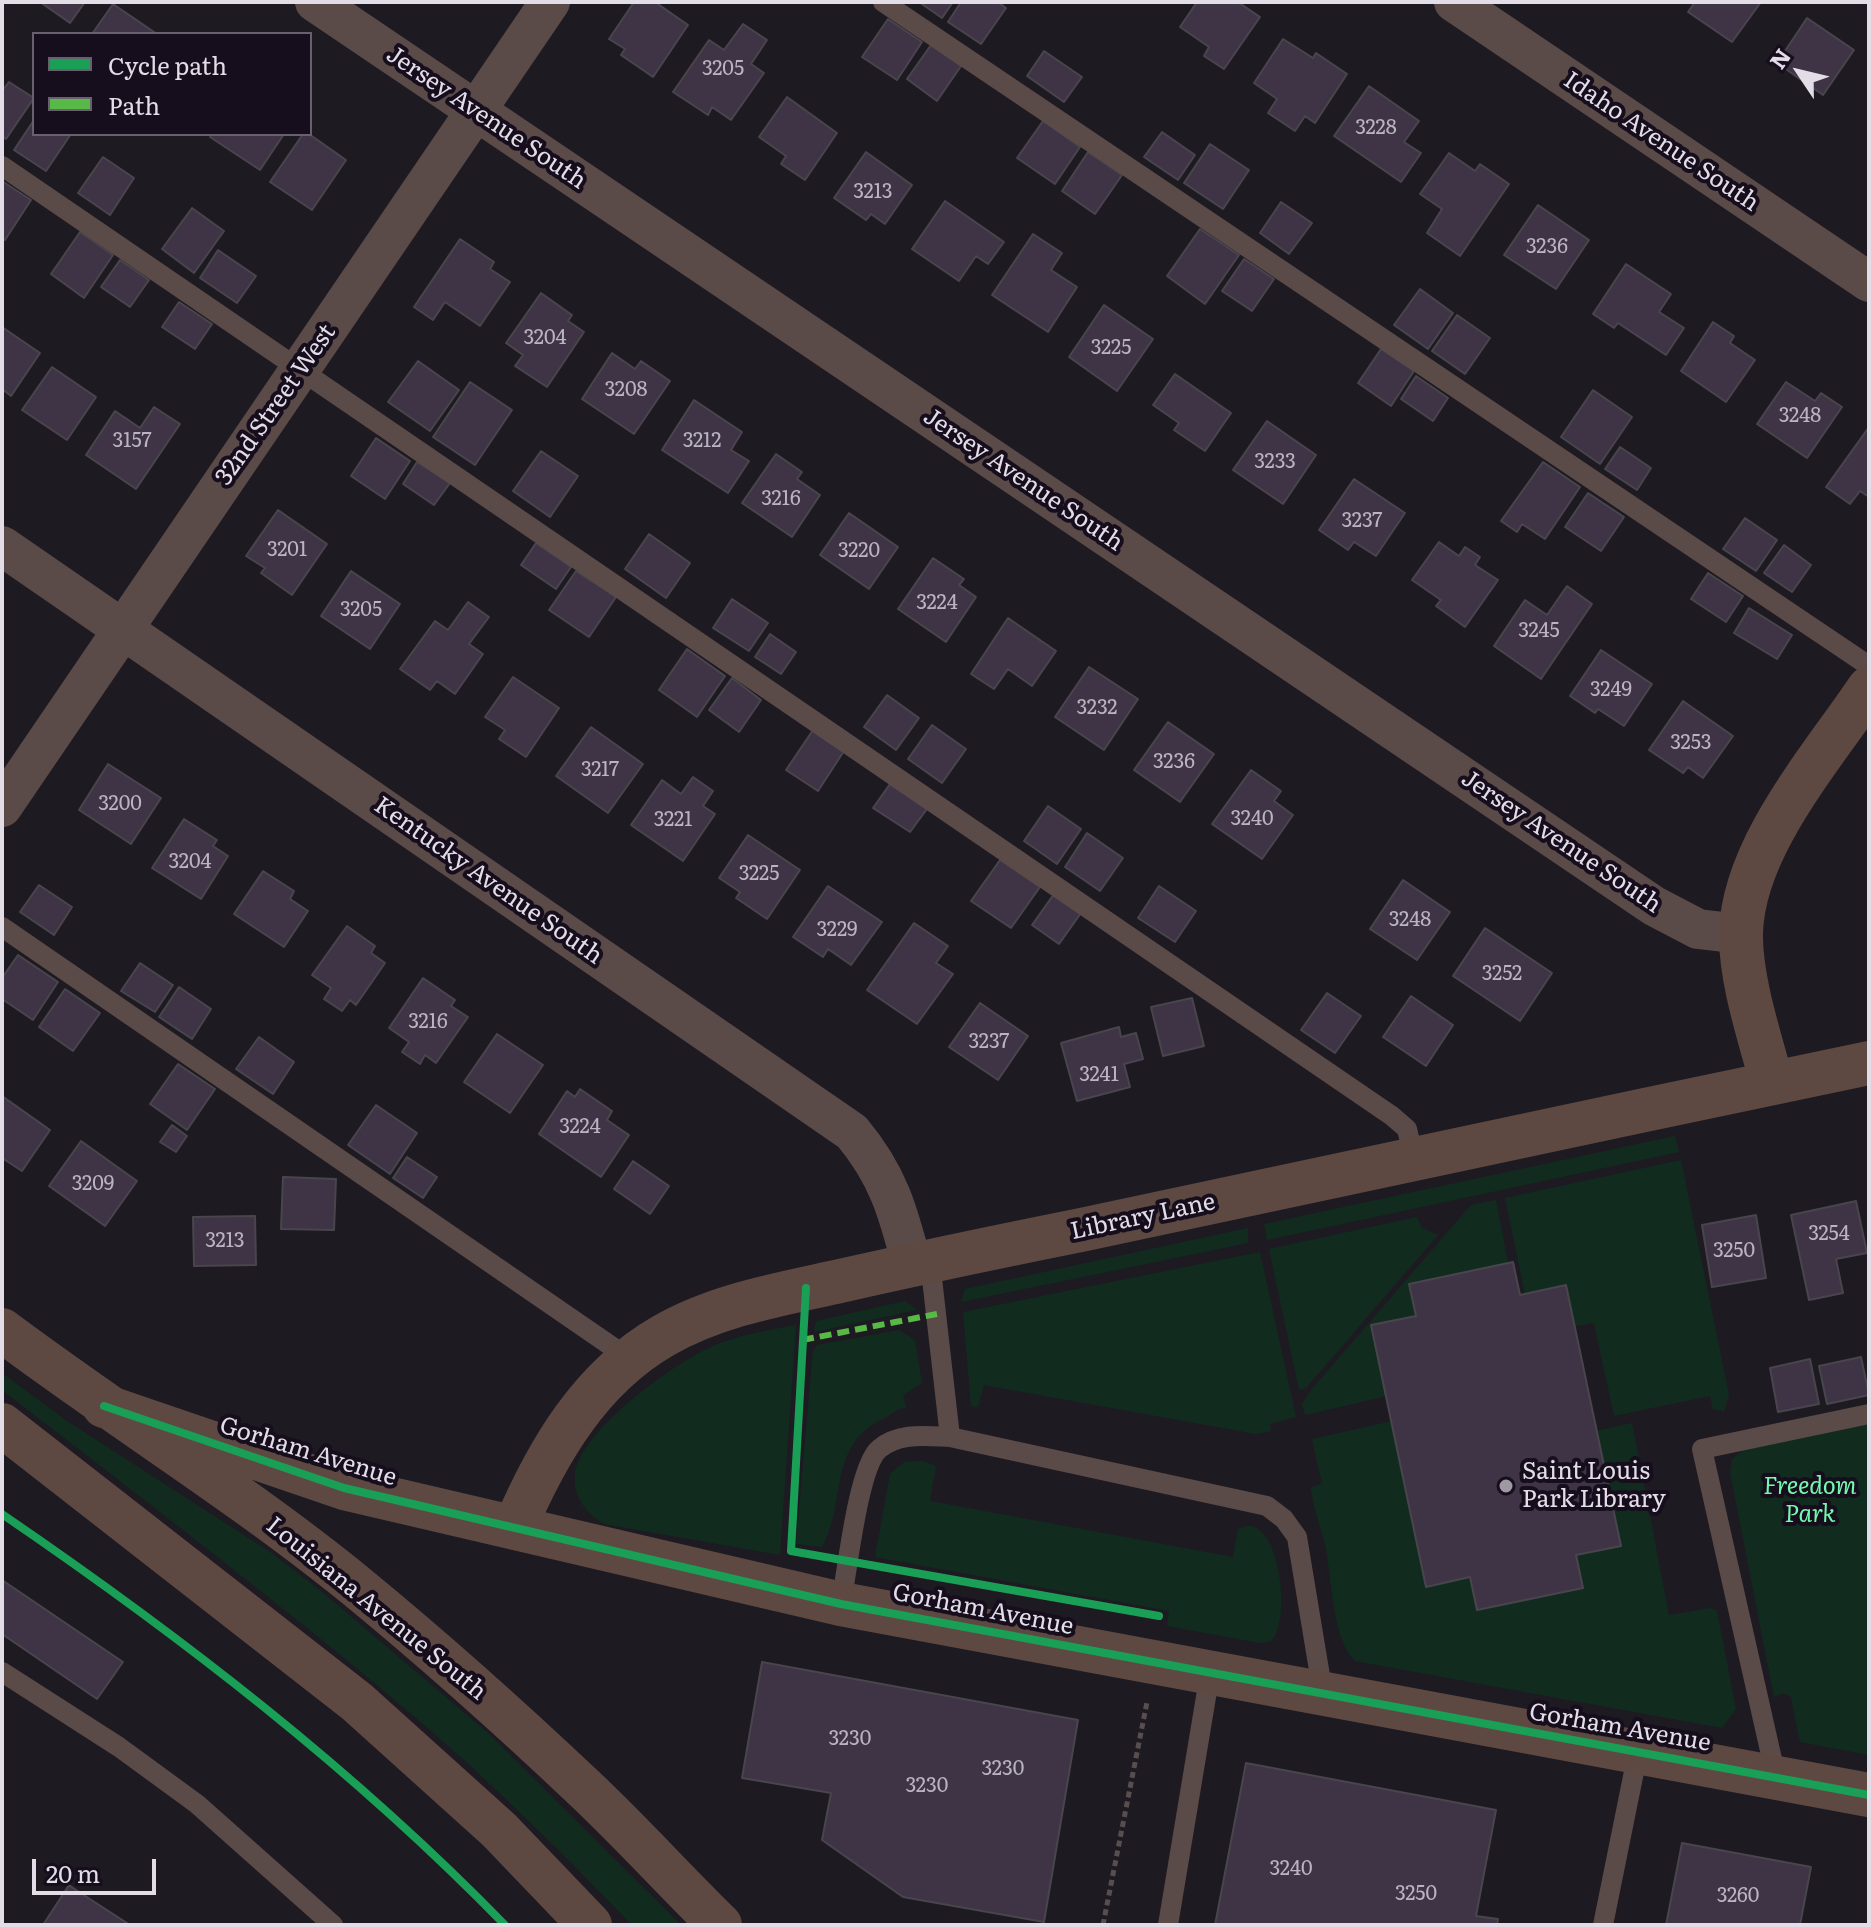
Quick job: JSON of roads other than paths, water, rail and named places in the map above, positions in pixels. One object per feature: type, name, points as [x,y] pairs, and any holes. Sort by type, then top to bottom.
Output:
[{"type":"street","name":"Jersey Avenue South","points":[[315,2],[1654,906],[1698,929],[1741,934]]},
{"type":"street","name":"32nd Street West","points":[[2,807],[550,2]]},
{"type":"street","name":"Idaho Avenue South","points":[[1454,2],[1869,282]]},
{"type":"street","name":"Kentucky Avenue South","points":[[2,546],[852,1132],[872,1156],[890,1187],[921,1263]]},
{"type":"street","points":[[1772,1083],[1759,1034],[1741,934],[1744,903],[1755,862],[1869,688]]},
{"type":"street","name":"Library Lane","points":[[515,1527],[540,1469],[586,1403],[630,1359],[663,1336],[702,1318],[760,1299],[921,1263],[1869,1063]]},
{"type":"street","name":"Louisiana Avenue South","points":[[2,1330],[104,1406],[270,1520],[450,1665],[585,1789],[720,1925]]},
{"type":"street","name":"Gorham Avenue","points":[[104,1406],[344,1488],[841,1604],[1869,1795]]},
{"type":"street","points":[[2,1425],[357,1702],[499,1830],[590,1925]]},
{"type":"lane","points":[[883,2],[1869,666]]},
{"type":"lane","points":[[2,166],[1392,1116],[1407,1129],[1414,1158]]},
{"type":"lane","points":[[2,927],[630,1359]]},
{"type":"lane","points":[[921,1263],[950,1437]]},
{"type":"lane","points":[[1776,1777],[1702,1449],[1869,1414]]},
{"type":"lane","points":[[841,1604],[865,1470],[877,1450],[897,1439],[950,1437],[1267,1506],[1284,1519],[1297,1537],[1323,1694]]},
{"type":"lane","points":[[2,1672],[119,1747],[197,1804],[333,1925]]},
{"type":"lane","points":[[1168,1925],[1210,1673]]},
{"type":"lane","points":[[1603,1925],[1638,1752]]},
{"type":"place","name":"Saint Louis Park Library","points":[[1506,1486]]},
{"type":"park label","name":"Freedom Park","points":[[1810,1501]]}]
